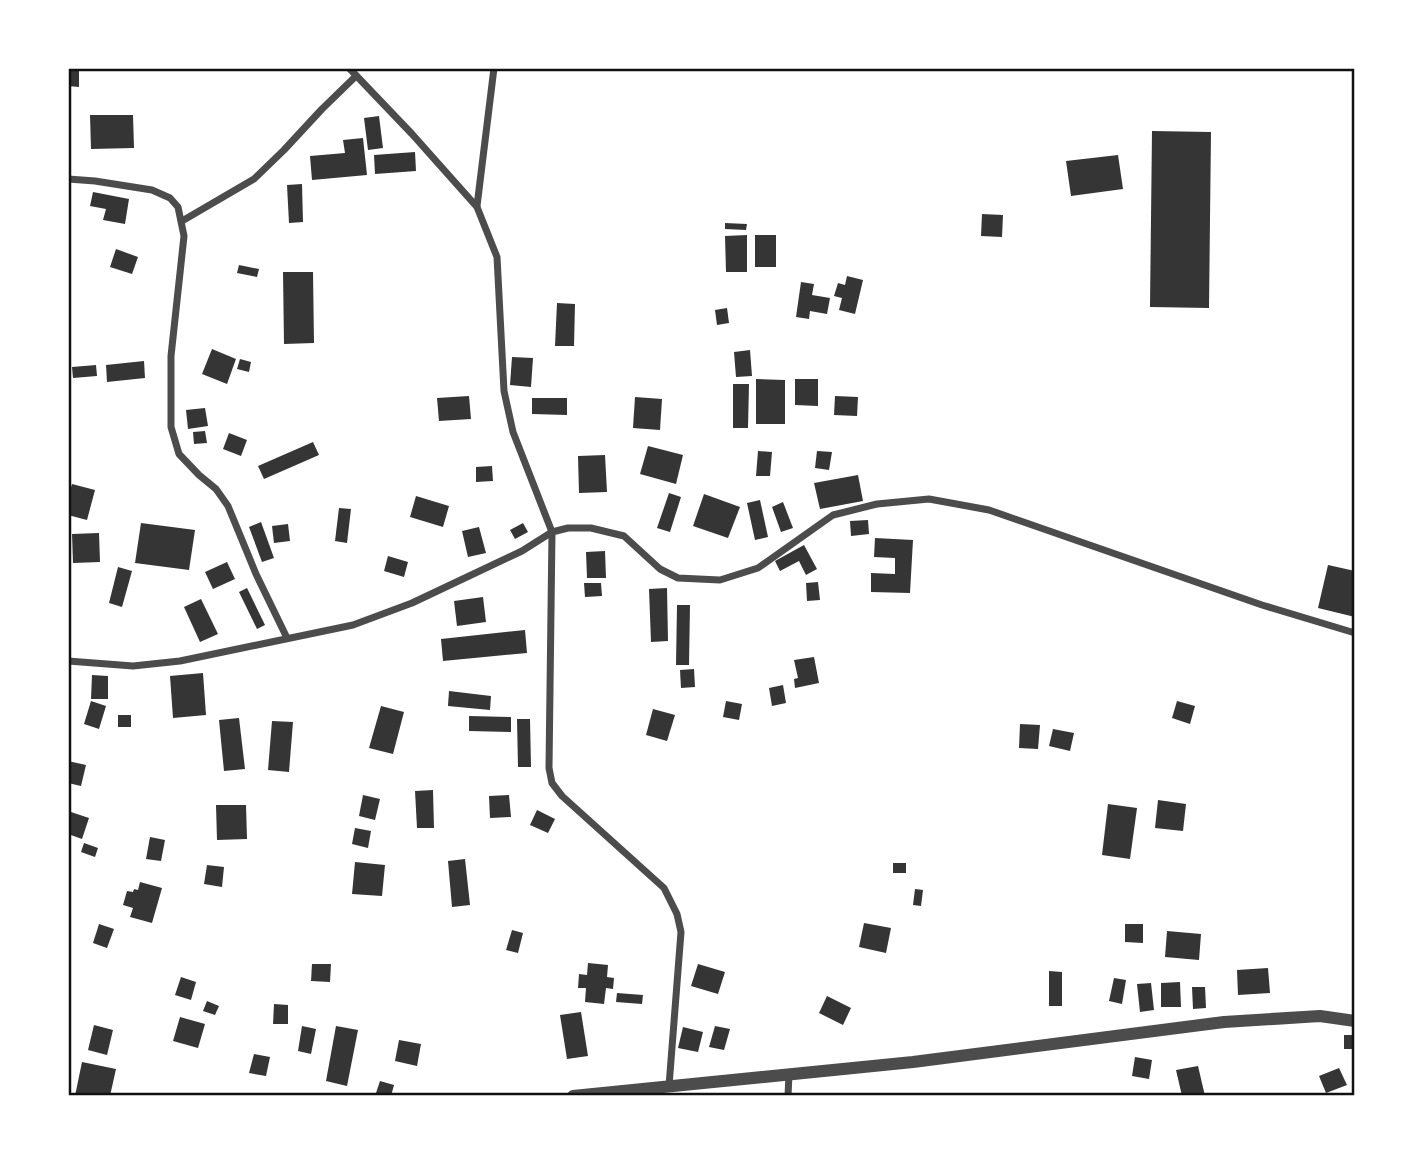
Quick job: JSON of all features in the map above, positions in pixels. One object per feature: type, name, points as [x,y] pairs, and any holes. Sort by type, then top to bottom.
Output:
[{"type":"street","points":[[349,68],[477,207],[496,257],[504,391],[513,432],[552,532],[548,768],[552,783],[562,796],[664,888],[677,914],[681,932],[668,1086]]},
{"type":"street","points":[[477,207],[494,68]]},
{"type":"street","points":[[182,222],[254,178],[356,76]]},
{"type":"street","points":[[68,179],[152,190],[170,198],[178,207],[184,249],[171,356],[171,428],[179,454],[216,489],[229,506],[256,574],[287,639]]},
{"type":"street","points":[[68,661],[133,666],[168,662],[353,625],[412,603],[522,551],[552,532],[568,528],[591,528],[624,536],[660,569],[678,578],[720,580],[758,568],[833,514],[877,504],[929,499],[989,510],[1262,605],[1355,634]]},
{"type":"street","points":[[573,1096],[913,1062],[1224,1022],[1320,1016],[1355,1021]]},
{"type":"street","points":[[788,1096],[789,1074]]},
{"type":"building","points":[[68,68],[79,68],[79,87],[68,86]]},
{"type":"building","points":[[90,115],[133,115],[134,148],[91,149]]},
{"type":"building","points":[[379,116],[383,148],[368,150],[364,118]]},
{"type":"building","points":[[1152,131],[1211,132],[1209,308],[1150,307]]},
{"type":"building","points":[[363,138],[367,175],[312,180],[310,156],[345,153],[343,140]]},
{"type":"building","points":[[415,152],[416,171],[375,174],[374,155]]},
{"type":"building","points":[[1118,155],[1123,189],[1071,196],[1066,161]]},
{"type":"building","points":[[302,184],[303,222],[289,223],[287,185]]},
{"type":"building","points":[[93,192],[129,199],[125,224],[103,220],[106,209],[90,206]]},
{"type":"building","points":[[982,214],[1003,215],[1002,237],[981,236]]},
{"type":"building","points":[[725,223],[747,224],[746,230],[725,229]]},
{"type":"building","points":[[747,235],[747,272],[726,272],[725,236]]},
{"type":"building","points":[[755,235],[776,235],[776,267],[755,267]]},
{"type":"building","points":[[116,249],[138,257],[132,274],[110,267]]},
{"type":"building","points":[[239,265],[259,269],[257,277],[237,273]]},
{"type":"building","points":[[283,272],[313,272],[314,343],[284,344]]},
{"type":"building","points":[[847,276],[863,280],[855,314],[839,310],[842,298],[834,296],[838,283],[845,285]]},
{"type":"building","points":[[801,282],[814,284],[812,295],[830,298],[827,314],[810,311],[809,319],[796,317]]},
{"type":"building","points":[[557,303],[575,304],[574,346],[555,346]]},
{"type":"building","points":[[727,308],[729,323],[717,325],[715,310]]},
{"type":"building","points":[[212,349],[236,359],[227,384],[202,374]]},
{"type":"building","points":[[750,350],[752,376],[736,377],[734,352]]},
{"type":"building","points":[[512,357],[533,358],[531,387],[510,385]]},
{"type":"building","points":[[240,359],[251,362],[249,372],[237,369]]},
{"type":"building","points":[[144,361],[145,378],[107,382],[106,365]]},
{"type":"building","points":[[96,365],[97,376],[73,378],[72,367]]},
{"type":"building","points":[[756,379],[785,380],[785,424],[756,424]]},
{"type":"building","points":[[795,379],[818,379],[818,406],[795,405]]},
{"type":"building","points":[[733,384],[749,384],[748,428],[733,428]]},
{"type":"building","points":[[469,396],[471,419],[439,421],[437,398]]},
{"type":"building","points":[[835,396],[858,397],[857,416],[834,415]]},
{"type":"building","points":[[635,397],[662,399],[660,430],[633,428]]},
{"type":"building","points":[[532,398],[567,398],[567,415],[532,414]]},
{"type":"building","points":[[205,408],[208,426],[188,429],[186,410]]},
{"type":"building","points":[[205,431],[207,443],[194,444],[193,432]]},
{"type":"building","points":[[229,433],[247,440],[241,456],[223,449]]},
{"type":"building","points":[[313,442],[319,455],[264,479],[258,466]]},
{"type":"building","points":[[648,446],[683,455],[676,484],[640,474]]},
{"type":"building","points":[[758,451],[772,452],[770,476],[756,476]]},
{"type":"building","points":[[817,451],[832,452],[829,470],[815,468]]},
{"type":"building","points":[[605,455],[607,492],[579,493],[578,456]]},
{"type":"building","points":[[492,466],[493,481],[476,482],[476,467]]},
{"type":"building","points":[[858,475],[863,501],[820,509],[814,483]]},
{"type":"building","points":[[72,484],[95,490],[87,520],[68,515],[68,498]]},
{"type":"building","points":[[669,493],[681,497],[670,532],[657,528]]},
{"type":"building","points":[[704,494],[740,507],[728,538],[693,526]]},
{"type":"building","points":[[416,496],[449,506],[443,527],[410,517]]},
{"type":"building","points":[[760,500],[768,537],[755,540],[747,503]]},
{"type":"building","points":[[783,502],[793,528],[781,532],[772,507]]},
{"type":"building","points":[[339,508],[351,509],[347,543],[335,541]]},
{"type":"building","points":[[868,520],[869,534],[851,536],[850,521]]},
{"type":"building","points":[[261,522],[274,558],[262,562],[249,527]]},
{"type":"building","points":[[141,523],[195,530],[189,570],[135,563]]},
{"type":"building","points":[[523,523],[528,532],[515,539],[510,530]]},
{"type":"building","points":[[288,524],[290,541],[274,543],[272,526]]},
{"type":"building","points":[[479,527],[486,553],[468,557],[462,531]]},
{"type":"building","points":[[99,533],[100,562],[73,563],[72,534]]},
{"type":"building","points":[[875,538],[913,540],[910,593],[871,592],[871,573],[895,574],[895,558],[874,557]]},
{"type":"building","points":[[804,545],[817,569],[806,575],[799,561],[780,571],[775,561]]},
{"type":"building","points":[[605,551],[606,578],[587,578],[586,552]]},
{"type":"building","points":[[388,556],[408,562],[404,577],[384,571]]},
{"type":"building","points":[[227,562],[235,579],[213,589],[205,572]]},
{"type":"building","points":[[1328,565],[1355,571],[1355,617],[1318,608]]},
{"type":"building","points":[[118,567],[132,571],[122,607],[109,603]]},
{"type":"building","points":[[818,582],[820,600],[807,601],[806,583]]},
{"type":"building","points":[[584,583],[601,583],[602,596],[585,597]]},
{"type":"building","points":[[247,588],[265,625],[257,629],[239,592]]},
{"type":"building","points":[[667,588],[668,641],[651,642],[649,589]]},
{"type":"building","points":[[483,597],[486,622],[457,626],[454,601]]},
{"type":"building","points":[[201,599],[218,634],[200,642],[184,607]]},
{"type":"building","points":[[677,605],[690,605],[689,665],[676,665]]},
{"type":"building","points":[[525,630],[527,653],[443,661],[441,639]]},
{"type":"building","points":[[814,657],[819,683],[795,688],[794,679],[798,678],[794,660]]},
{"type":"building","points":[[694,669],[695,687],[681,688],[680,670]]},
{"type":"building","points":[[203,673],[206,715],[173,718],[170,676]]},
{"type":"building","points":[[92,675],[108,676],[108,699],[91,699]]},
{"type":"building","points":[[783,685],[786,703],[772,706],[769,688]]},
{"type":"building","points":[[449,691],[491,696],[490,710],[448,706]]},
{"type":"building","points":[[91,701],[106,706],[99,729],[84,724]]},
{"type":"building","points":[[726,701],[742,704],[739,720],[723,717]]},
{"type":"building","points":[[1177,701],[1195,706],[1190,724],[1172,718]]},
{"type":"building","points":[[381,706],[404,712],[393,754],[369,748]]},
{"type":"building","points":[[653,709],[675,715],[667,741],[646,735]]},
{"type":"building","points":[[118,715],[131,715],[131,727],[118,727]]},
{"type":"building","points":[[469,716],[511,717],[511,732],[469,731]]},
{"type":"building","points":[[239,718],[245,769],[224,771],[219,720]]},
{"type":"building","points":[[517,719],[530,719],[531,767],[518,767]]},
{"type":"building","points":[[272,721],[293,722],[289,772],[268,770]]},
{"type":"building","points":[[1020,724],[1040,725],[1038,749],[1019,748]]},
{"type":"building","points":[[1053,729],[1074,733],[1070,751],[1049,746]]},
{"type":"building","points":[[68,761],[86,765],[81,786],[68,783]]},
{"type":"building","points":[[433,790],[434,828],[417,828],[415,791]]},
{"type":"building","points":[[363,795],[380,799],[375,820],[359,816]]},
{"type":"building","points":[[509,795],[511,817],[490,818],[489,796]]},
{"type":"building","points":[[1158,800],[1186,804],[1183,831],[1155,828]]},
{"type":"building","points":[[1108,804],[1137,808],[1130,859],[1102,855]]},
{"type":"building","points":[[216,805],[246,805],[247,839],[217,840]]},
{"type":"building","points":[[537,810],[555,819],[548,833],[530,825]]},
{"type":"building","points":[[68,811],[89,818],[82,839],[68,834]]},
{"type":"building","points":[[355,828],[371,831],[368,848],[352,844]]},
{"type":"building","points":[[150,837],[165,840],[161,861],[146,859]]},
{"type":"building","points":[[84,843],[98,848],[95,857],[81,852]]},
{"type":"building","points":[[465,859],[470,905],[452,907],[448,861]]},
{"type":"building","points":[[355,862],[385,865],[382,896],[352,894]]},
{"type":"building","points":[[893,863],[906,863],[906,873],[893,873]]},
{"type":"building","points":[[207,865],[224,867],[222,887],[204,884]]},
{"type":"building","points":[[140,882],[162,888],[152,923],[130,917],[133,908],[123,905],[127,891],[138,890]]},
{"type":"building","points":[[915,889],[923,890],[921,906],[913,905]]},
{"type":"building","points":[[864,923],[891,928],[886,953],[859,947]]},
{"type":"building","points":[[99,924],[114,929],[107,948],[93,943]]},
{"type":"building","points":[[1125,924],[1143,924],[1143,943],[1125,942]]},
{"type":"building","points":[[512,930],[523,933],[518,953],[506,950]]},
{"type":"building","points":[[1167,931],[1201,934],[1199,960],[1165,957]]},
{"type":"building","points":[[588,963],[608,965],[607,977],[614,978],[613,989],[606,988],[604,1004],[585,1002],[586,988],[578,988],[579,974],[587,975]]},
{"type":"building","points":[[312,964],[331,964],[330,982],[311,981]]},
{"type":"building","points":[[698,964],[725,972],[718,994],[691,986]]},
{"type":"building","points":[[1268,968],[1270,993],[1238,995],[1237,970]]},
{"type":"building","points":[[1049,971],[1062,972],[1062,1006],[1049,1006]]},
{"type":"building","points":[[181,977],[196,982],[191,1000],[175,995]]},
{"type":"building","points":[[1114,978],[1126,980],[1122,1004],[1109,1001]]},
{"type":"building","points":[[1180,982],[1181,1007],[1161,1007],[1161,983]]},
{"type":"building","points":[[1151,983],[1154,1010],[1140,1012],[1137,984]]},
{"type":"building","points":[[1192,987],[1205,987],[1206,1008],[1193,1009]]},
{"type":"building","points":[[617,993],[643,995],[642,1004],[616,1002]]},
{"type":"building","points":[[827,996],[851,1008],[843,1025],[819,1013]]},
{"type":"building","points":[[207,1001],[219,1006],[215,1015],[203,1011]]},
{"type":"building","points":[[274,1004],[288,1005],[288,1024],[273,1024]]},
{"type":"building","points":[[581,1012],[588,1056],[567,1059],[560,1015]]},
{"type":"building","points":[[180,1017],[205,1024],[198,1048],[173,1041]]},
{"type":"building","points":[[94,1025],[113,1030],[107,1055],[88,1050]]},
{"type":"building","points":[[302,1026],[316,1029],[311,1054],[298,1051]]},
{"type":"building","points":[[336,1026],[358,1030],[347,1086],[326,1081]]},
{"type":"building","points":[[715,1026],[730,1029],[724,1050],[709,1047]]},
{"type":"building","points":[[683,1027],[703,1032],[698,1052],[678,1048]]},
{"type":"building","points":[[1344,1035],[1355,1035],[1355,1049],[1344,1049]]},
{"type":"building","points":[[399,1040],[421,1044],[417,1066],[395,1061]]},
{"type":"building","points":[[254,1054],[270,1057],[266,1076],[249,1073]]},
{"type":"building","points":[[1135,1057],[1152,1060],[1149,1079],[1132,1076]]},
{"type":"building","points":[[82,1062],[116,1069],[110,1096],[75,1096]]},
{"type":"building","points":[[1198,1066],[1205,1096],[1182,1096],[1176,1070]]},
{"type":"building","points":[[1339,1068],[1347,1085],[1326,1093],[1319,1076]]},
{"type":"building","points":[[380,1081],[394,1085],[391,1096],[375,1096]]}]
